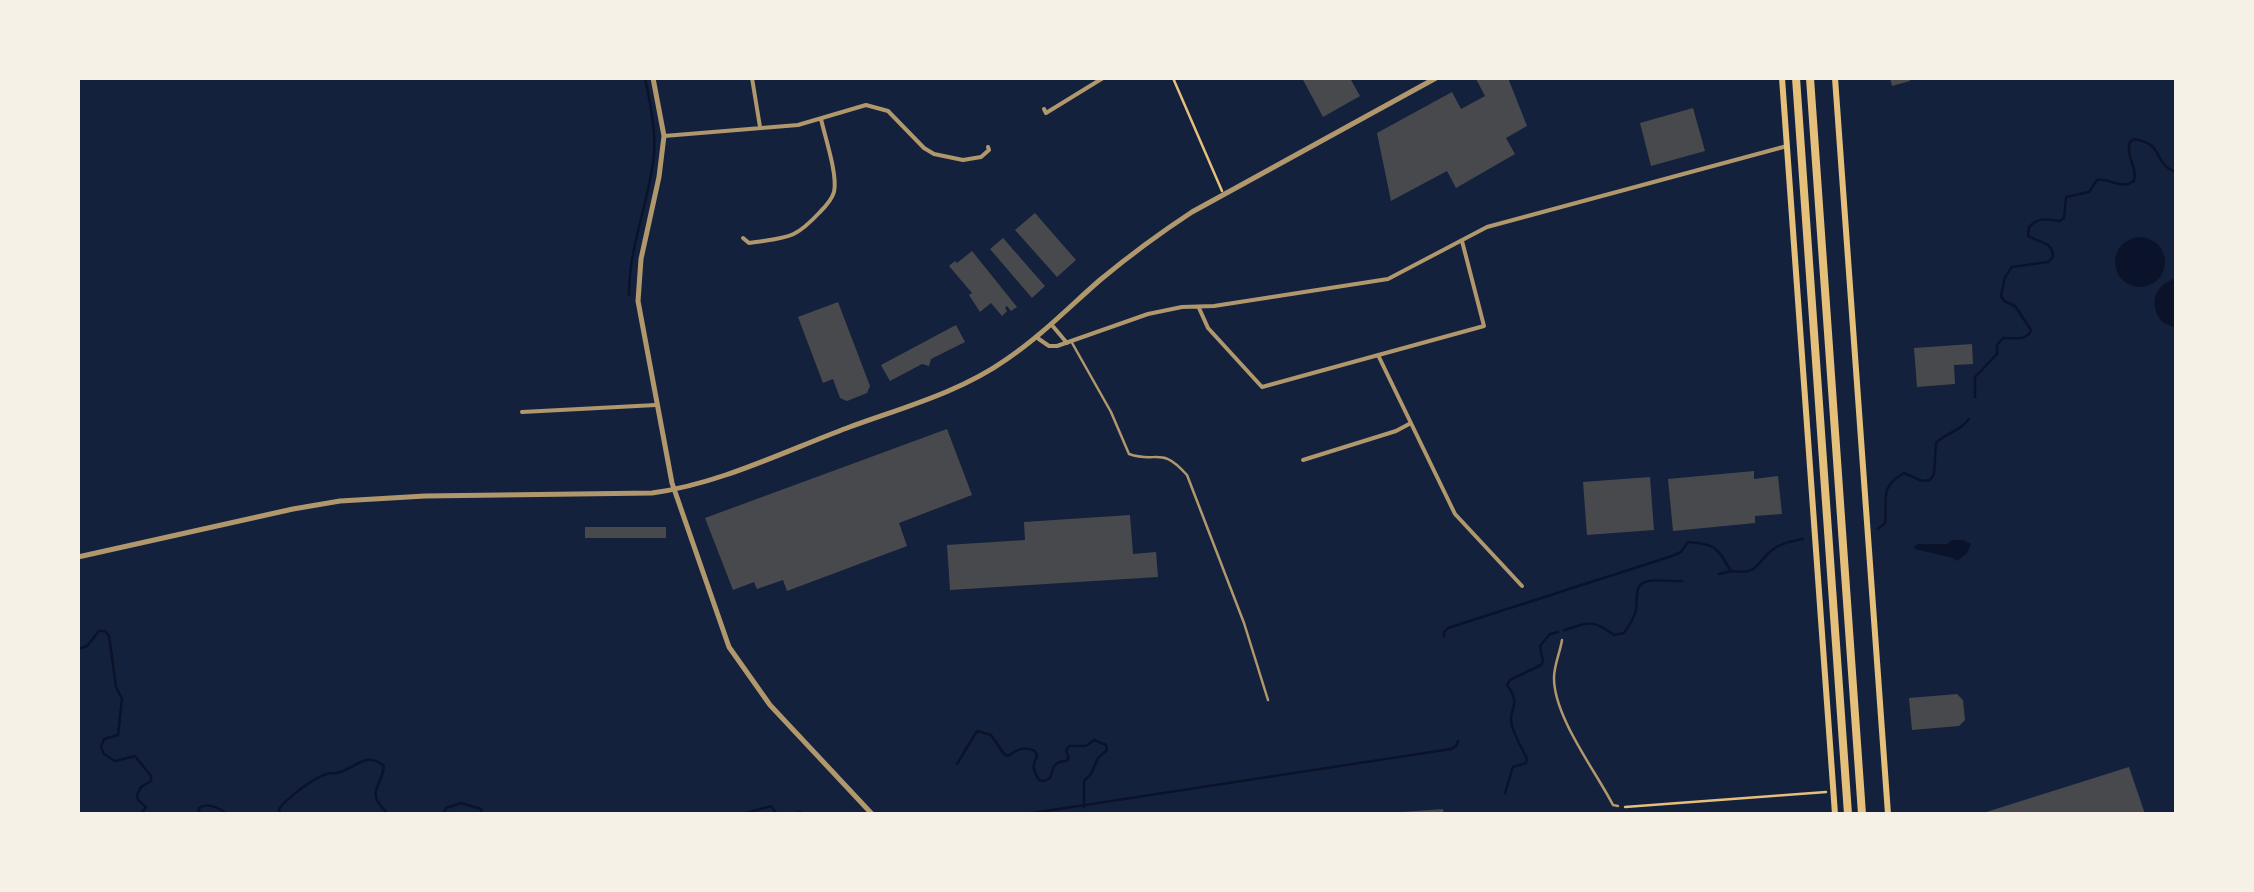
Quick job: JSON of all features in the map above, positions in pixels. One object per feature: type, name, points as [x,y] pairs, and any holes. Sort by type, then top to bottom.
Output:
[{"type":"highway","points":[[1796,78],[1848,814]]},
{"type":"highway","points":[[1810,78],[1862,814]]},
{"type":"main road","points":[[1782,78],[1836,814]]},
{"type":"main road","points":[[1835,78],[1888,814]]},
{"type":"street","points":[[652,78],[664,136],[641,258],[638,301],[667,468],[729,647],[770,705],[872,814]]},
{"type":"street","points":[[752,78],[760,126]]},
{"type":"street","points":[[1044,109],[1046,113],[1102,78]]},
{"type":"street","points":[[78,556],[340,501],[425,496],[623,495],[674,490],[730,473],[971,381],[1004,362],[1101,279],[1192,212],[1436,78]]},
{"type":"street","points":[[664,136],[798,125],[866,105],[888,111],[934,154],[963,160],[980,157],[988,147]]},
{"type":"street","points":[[743,238],[749,244],[793,236],[803,231],[828,204],[834,180],[821,120]]},
{"type":"street","points":[[1036,337],[1049,346],[1182,307],[1200,308],[1388,278],[1487,227],[1787,146]]},
{"type":"street","points":[[1200,308],[1208,328],[1262,388],[1484,326],[1461,239]]},
{"type":"street","points":[[1051,324],[1069,342]]},
{"type":"street","points":[[1378,355],[1455,514],[1522,586]]},
{"type":"street","points":[[522,412],[656,405]]},
{"type":"street","points":[[1303,460],[1411,424]]},
{"type":"lane","points":[[1069,342],[1104,400],[1128,454],[1173,459],[1187,475],[1244,623],[1268,700]]},
{"type":"lane","points":[[1562,640],[1554,679],[1558,698],[1576,742],[1613,805],[1618,806]]},
{"type":"path","points":[[1173,78],[1224,194]]},
{"type":"path","points":[[1618,806],[1828,792]]},
{"type":"water","points":[[2140,237],[2158,244],[2165,262],[2158,280],[2140,287],[2122,280],[2115,262],[2122,244]]},
{"type":"water","points":[[2176,278],[2176,328],[2162,322],[2154,302],[2158,290]]},
{"type":"water","points":[[1952,540],[1971,544],[1957,561],[1914,547],[1947,544]]},
{"type":"building","points":[[1302,78],[1350,78],[1360,96],[1323,117]]},
{"type":"building","points":[[1508,78],[1527,126],[1506,138],[1515,154],[1456,188],[1447,171],[1391,201],[1377,133],[1452,92],[1461,109],[1485,96],[1476,79]]},
{"type":"building","points":[[1890,78],[1909,78],[1910,81],[1892,86]]},
{"type":"building","points":[[1693,108],[1705,151],[1651,166],[1640,123]]},
{"type":"building","points":[[1035,213],[1076,260],[1057,277],[1015,230]]},
{"type":"building","points":[[1003,238],[1045,286],[1032,298],[990,249]]},
{"type":"building","points":[[972,251],[1017,307],[1011,311],[1007,306],[1002,316],[991,303],[980,312],[969,295],[972,293],[949,266]]},
{"type":"building","points":[[838,302],[870,386],[867,393],[847,401],[840,398],[833,379],[823,383],[798,317]]},
{"type":"building","points":[[956,325],[965,342],[931,359],[929,366],[922,364],[890,381],[881,365]]},
{"type":"building","points":[[1972,344],[1973,364],[1954,365],[1955,384],[1917,387],[1914,348]]},
{"type":"building","points":[[947,429],[972,495],[899,523],[907,546],[787,591],[783,580],[757,589],[754,582],[733,590],[705,518]]},
{"type":"building","points":[[1754,471],[1754,479],[1778,476],[1782,514],[1755,516],[1755,523],[1673,531],[1668,479]]},
{"type":"building","points":[[1650,477],[1654,530],[1587,535],[1583,482]]},
{"type":"building","points":[[1130,515],[1133,554],[1156,552],[1158,577],[950,590],[947,545],[1025,540],[1024,522]]},
{"type":"building","points":[[585,527],[666,527],[666,538],[585,538]]},
{"type":"building","points":[[1957,694],[1963,700],[1965,720],[1959,726],[1912,730],[1909,698]]},
{"type":"building","points":[[2129,767],[2145,814],[1980,814]]},
{"type":"building","points":[[1443,809],[1444,814],[1403,814],[1403,812]]},
{"type":"waterway","points":[[629,295],[632,259],[654,155],[645,78]]},
{"type":"waterway","points":[[1975,397],[1975,377],[1997,354],[1997,345],[2003,338],[2023,337],[2031,330],[2015,306],[2001,296],[2012,267],[2048,262],[2053,257],[2048,245],[2028,236],[2029,227],[2040,220],[2060,221],[2064,218],[2066,197],[2089,192],[2097,180],[2125,184],[2134,181],[2129,147],[2134,139],[2151,145],[2164,164],[2176,172]]},
{"type":"waterway","points":[[1878,529],[1885,523],[1890,484],[1904,473],[1922,481],[1930,480],[1936,443],[1969,419]]},
{"type":"waterway","points":[[1444,636],[1448,628],[1672,556],[1688,542],[1711,546],[1731,571],[1740,572],[1756,567],[1779,546],[1803,539]]},
{"type":"waterway","points":[[1719,574],[1731,571]]},
{"type":"waterway","points":[[1564,630],[1590,624],[1614,635],[1624,633],[1635,613],[1637,592],[1643,583],[1682,581]]},
{"type":"waterway","points":[[78,649],[87,646],[99,631],[109,636],[116,687],[122,699],[118,735],[104,739],[101,747],[115,761],[135,756],[151,776],[137,795],[146,807],[141,814]]},
{"type":"waterway","points":[[1505,793],[1513,767],[1527,759],[1512,726],[1514,698],[1507,685],[1541,665],[1540,646],[1550,634],[1558,632]]},
{"type":"waterway","points":[[957,764],[977,731],[991,735],[1008,756],[1021,749],[1035,751],[1035,771],[1039,780],[1045,781],[1056,764],[1069,758],[1069,746],[1086,746],[1094,740],[1106,745],[1107,750],[1084,781],[1084,807]]},
{"type":"waterway","points":[[1026,814],[1451,749],[1458,741]]},
{"type":"waterway","points":[[280,814],[282,805],[313,781],[372,760],[384,766],[376,795],[388,814]]},
{"type":"waterway","points":[[443,814],[446,808],[461,803],[481,809],[482,814]]},
{"type":"waterway","points":[[199,814],[199,808],[206,806],[227,814]]},
{"type":"waterway","points":[[743,814],[771,806],[777,814]]},
{"type":"waterway","points":[[794,814],[802,814]]}]
